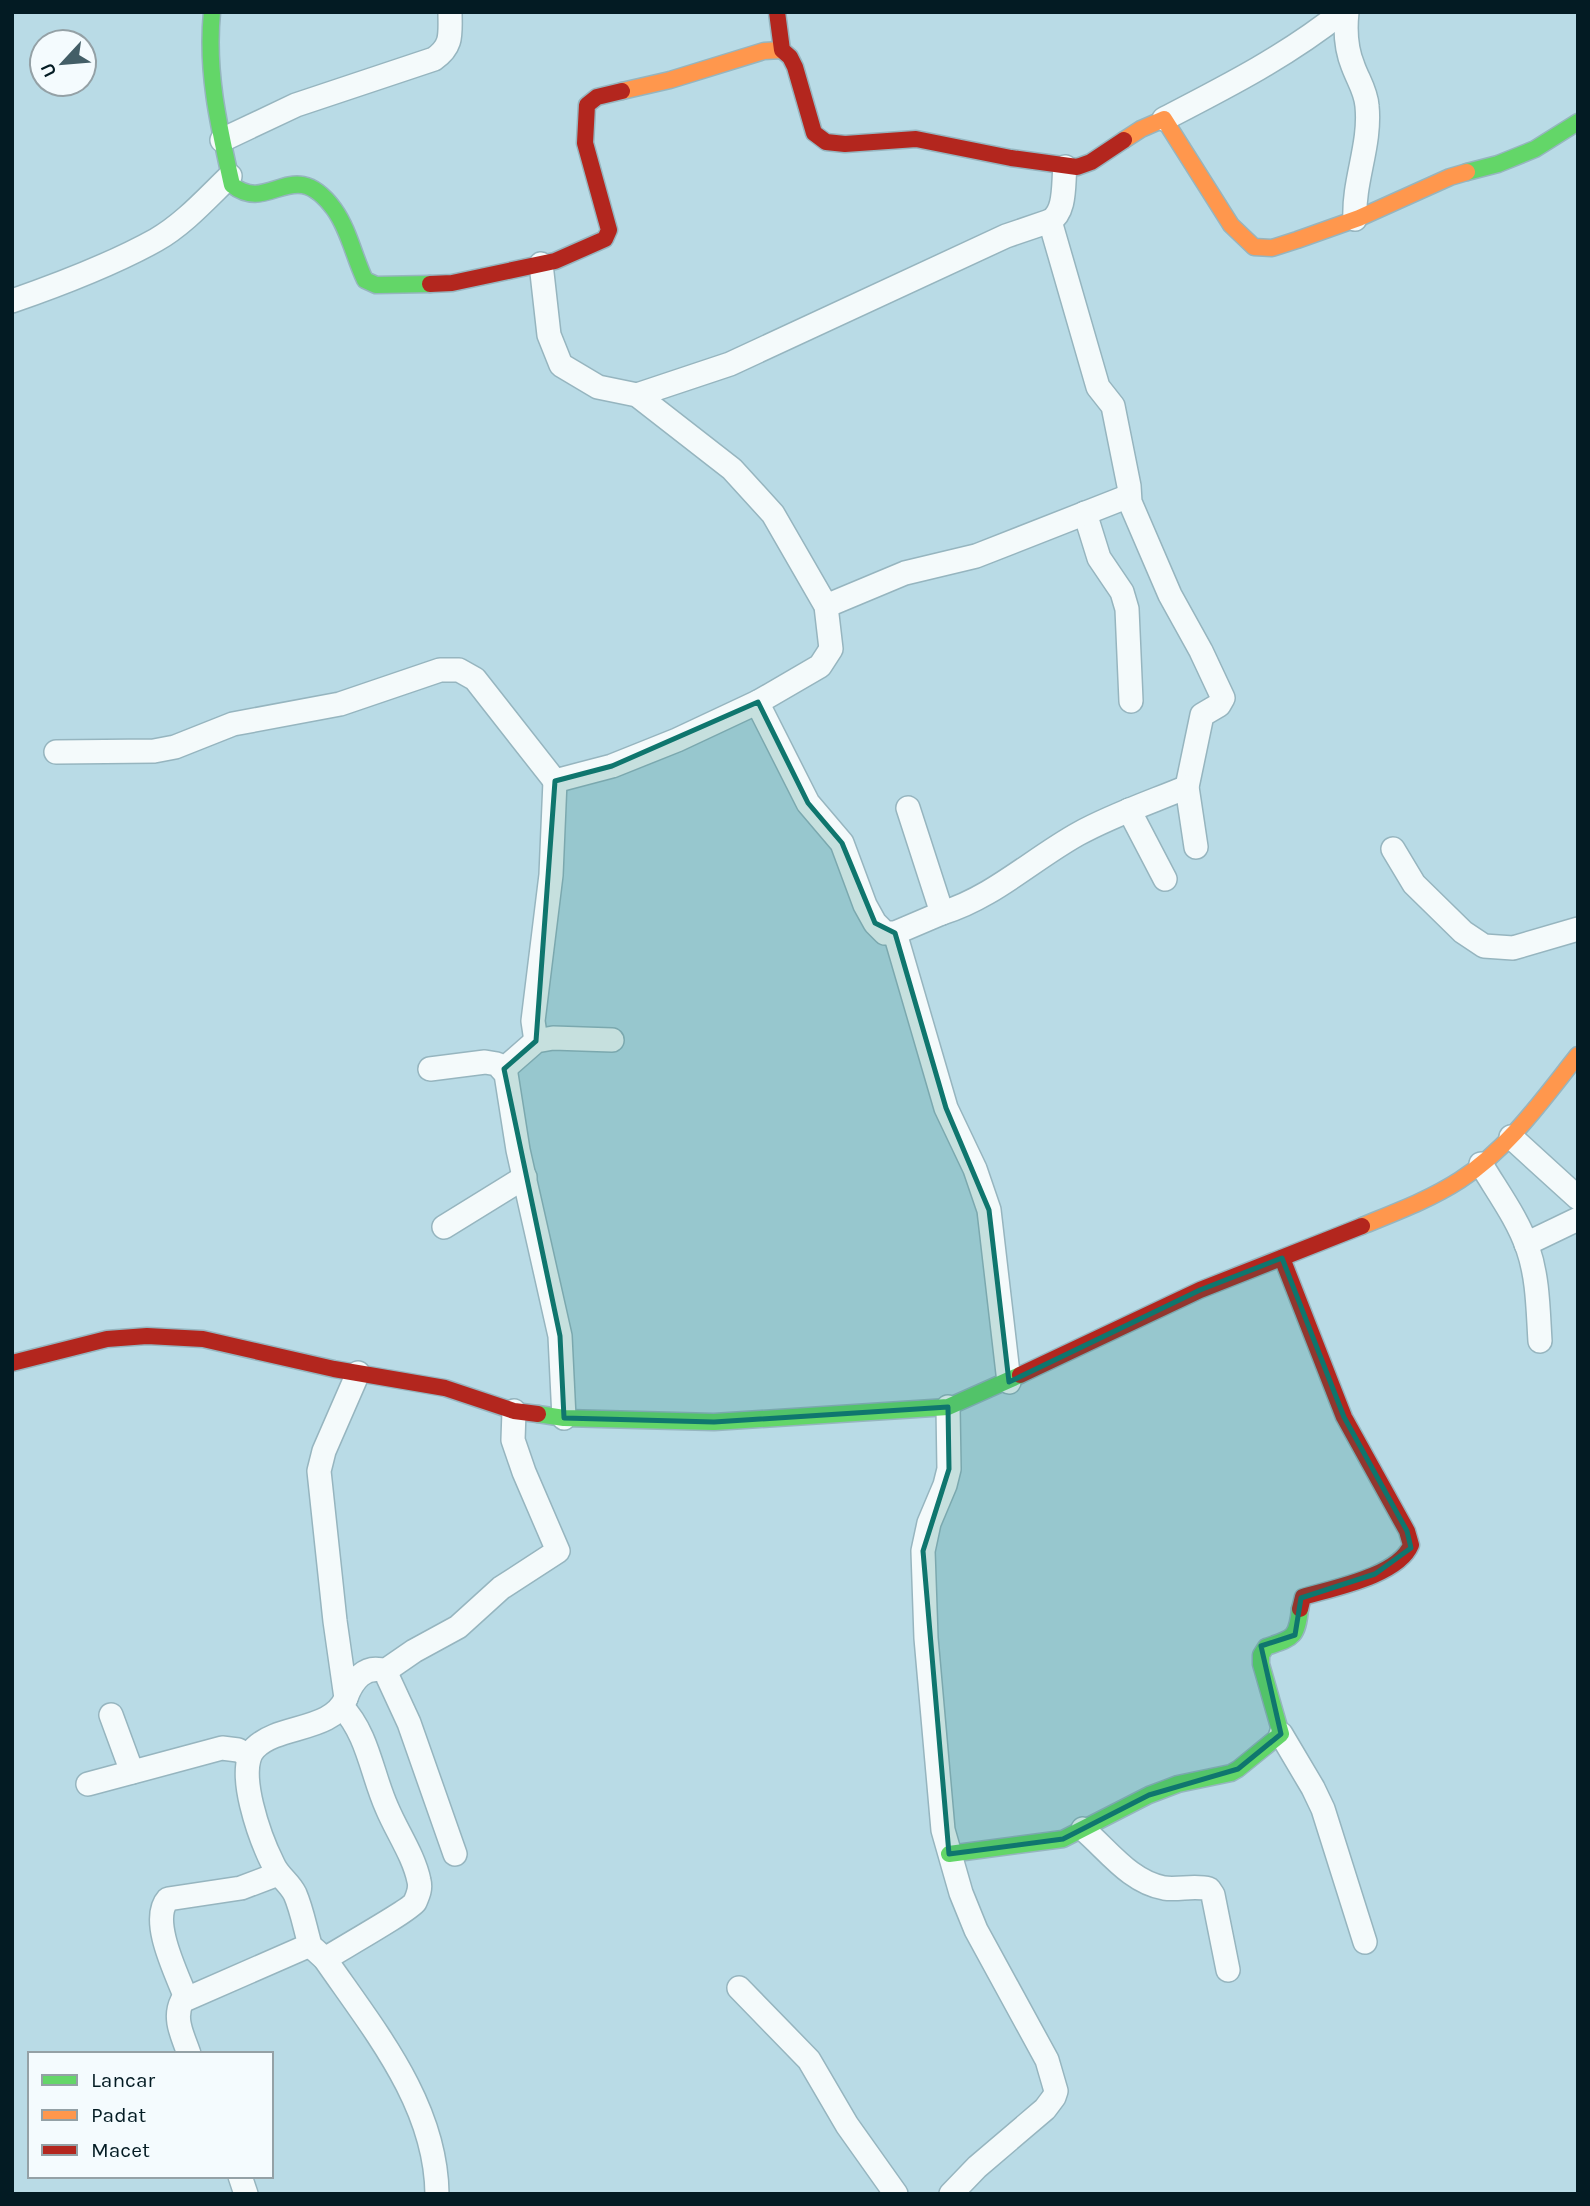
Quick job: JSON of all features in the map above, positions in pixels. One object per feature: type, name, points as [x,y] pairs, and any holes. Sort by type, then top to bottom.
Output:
[{"type":"street","points":[[212,12],[208,43],[211,89],[232,186],[244,194],[258,195],[281,186],[299,183],[310,185],[335,211],[346,230],[365,279],[376,285],[452,283],[555,261],[605,239],[609,230],[585,143],[587,105],[597,97],[670,80],[764,51],[782,50]]},
{"type":"street","points":[[222,140],[296,105],[434,59],[444,52],[450,40],[450,12]]},
{"type":"street","points":[[778,12],[782,50],[790,57],[794,67],[814,132],[826,142],[845,144],[916,139],[1065,167],[1077,167],[1091,162],[1141,129],[1164,120],[1258,70],[1307,40],[1344,12]]},
{"type":"street","points":[[1344,12],[1347,45],[1364,89],[1368,115],[1366,143],[1354,200],[1355,219]]},
{"type":"street","points":[[1164,120],[1231,225],[1254,247],[1272,248],[1355,219],[1450,177],[1499,164],[1535,149],[1578,122]]},
{"type":"street","points":[[637,395],[730,364],[1006,236],[1056,218],[1060,210],[1065,167]]},
{"type":"street","points":[[12,301],[68,281],[156,240],[176,226],[230,176]]},
{"type":"street","points":[[1050,221],[1098,387],[1113,406],[1129,496],[1170,595],[1223,698],[1219,705],[1202,715],[1188,787],[1196,847]]},
{"type":"street","points":[[541,264],[549,335],[561,365],[598,387],[637,395],[732,469],[773,514],[826,606],[831,649],[820,666],[758,702],[677,740],[612,766],[555,781]]},
{"type":"street","points":[[826,606],[886,580],[975,556],[1129,496]]},
{"type":"street","points":[[1085,513],[1098,558],[1122,592],[1127,609],[1131,701]]},
{"type":"street","points":[[56,752],[154,751],[175,747],[233,724],[340,704],[440,670],[459,670],[475,678],[555,781],[551,875],[533,1021],[536,1041]]},
{"type":"street","points":[[758,702],[808,803],[842,843],[865,905],[875,923],[885,933],[895,933],[973,901],[1078,834],[1188,787]]},
{"type":"street","points":[[908,808],[942,913]]},
{"type":"street","points":[[1129,810],[1165,879]]},
{"type":"street","points":[[1393,849],[1414,884],[1463,932],[1484,946],[1513,948],[1578,929]]},
{"type":"street","points":[[895,933],[946,1108],[975,1169],[989,1210],[1009,1382]]},
{"type":"street","points":[[504,1069],[536,1041],[553,1038],[611,1040]]},
{"type":"street","points":[[12,1363],[107,1339],[147,1336],[203,1339],[334,1369],[445,1388],[514,1411],[564,1418],[713,1422],[921,1407],[948,1408],[1009,1382],[1200,1290],[1424,1201],[1462,1179],[1511,1136],[1578,1055]]},
{"type":"street","points":[[430,1069],[485,1062],[497,1064],[504,1069],[560,1336],[564,1418]]},
{"type":"street","points":[[1511,1136],[1578,1198]]},
{"type":"street","points":[[1481,1164],[1526,1244],[1537,1291],[1540,1340]]},
{"type":"street","points":[[444,1227],[525,1177]]},
{"type":"street","points":[[1526,1244],[1578,1219]]},
{"type":"street","points":[[1282,1258],[1344,1418],[1411,1540],[1406,1555],[1375,1574],[1303,1597],[1298,1629],[1294,1635],[1288,1641],[1268,1645],[1262,1650],[1261,1664],[1281,1734],[1323,1809],[1365,1942]]},
{"type":"street","points":[[188,2052],[178,2022],[178,2008],[186,1998],[318,1952],[413,1905],[420,1891],[412,1861],[387,1807],[355,1720],[344,1702],[320,1471],[324,1451],[358,1373]]},
{"type":"street","points":[[948,1408],[949,1469],[929,1523],[923,1551],[926,1638],[943,1830],[961,1893],[976,1930],[1047,2060],[1056,2091],[1045,2109],[977,2167],[951,2194]]},
{"type":"street","points":[[437,2194],[432,2146],[417,2103],[400,2068],[318,1952],[296,1896],[290,1885],[278,1874],[266,1849],[247,1784],[248,1755],[263,1741],[334,1713],[344,1702],[350,1685],[358,1677],[374,1669],[385,1671],[414,1651],[458,1627],[501,1588],[558,1551],[513,1440],[514,1411]]},
{"type":"street","points":[[385,1671],[410,1723],[455,1854]]},
{"type":"street","points":[[111,1715],[132,1772]]},
{"type":"street","points":[[949,1854],[1063,1839],[1149,1795],[1178,1784],[1231,1773],[1281,1734]]},
{"type":"street","points":[[88,1784],[222,1748],[238,1750],[248,1755]]},
{"type":"street","points":[[1083,1829],[1117,1863],[1161,1888],[1209,1889],[1213,1895],[1227,1970]]},
{"type":"street","points":[[186,1998],[163,1934],[160,1920],[162,1906],[168,1899],[241,1888],[278,1874]]},
{"type":"street","points":[[739,1988],[809,2060],[847,2125],[896,2194]]},
{"type":"highlighted area","points":[[758,702],[808,803],[842,843],[875,923],[895,933],[946,1108],[989,1210],[1009,1382],[1200,1290],[1282,1258],[1344,1417],[1407,1531],[1411,1548],[1375,1574],[1301,1598],[1295,1635],[1261,1646],[1281,1734],[1238,1769],[1149,1795],[1063,1839],[949,1854],[923,1551],[949,1469],[948,1407],[714,1422],[564,1418],[560,1336],[504,1069],[536,1041],[555,781],[612,766]]},
{"type":"traffic: fast","points":[[212,12],[212,78],[232,185],[258,194],[294,185],[306,186],[319,193],[334,209],[365,280],[376,285],[430,284]]},
{"type":"traffic: fast","points":[[1467,172],[1498,164],[1535,149],[1578,122]]},
{"type":"traffic: fast","points":[[538,1414],[564,1418],[714,1422],[948,1407],[1020,1375]]},
{"type":"traffic: fast","points":[[949,1854],[1063,1839],[1149,1795],[1178,1784],[1231,1773],[1238,1769],[1281,1734],[1261,1664],[1261,1655],[1266,1647],[1292,1636],[1300,1609]]},
{"type":"traffic: slow","points":[[622,91],[670,80],[764,51],[782,50]]},
{"type":"traffic: slow","points":[[1124,140],[1164,119],[1231,225],[1254,247],[1272,248],[1297,240],[1359,218],[1467,172]]},
{"type":"traffic: slow","points":[[1362,1226],[1436,1194],[1477,1168],[1524,1122],[1578,1055]]},
{"type":"traffic: jam","points":[[777,12],[782,50],[790,57],[795,67],[814,133],[826,142],[845,144],[916,139],[1011,158],[1077,167],[1091,162],[1124,140]]},
{"type":"traffic: jam","points":[[430,284],[452,283],[555,261],[605,239],[609,230],[585,143],[587,105],[597,97],[622,91]]},
{"type":"traffic: jam","points":[[1020,1375],[1200,1290],[1362,1226]]},
{"type":"traffic: jam","points":[[1282,1258],[1344,1417],[1407,1531],[1411,1545],[1404,1556],[1379,1573],[1303,1597],[1300,1609]]},
{"type":"traffic: jam","points":[[12,1363],[107,1339],[147,1336],[203,1339],[334,1369],[445,1388],[514,1411],[538,1414]]}]
